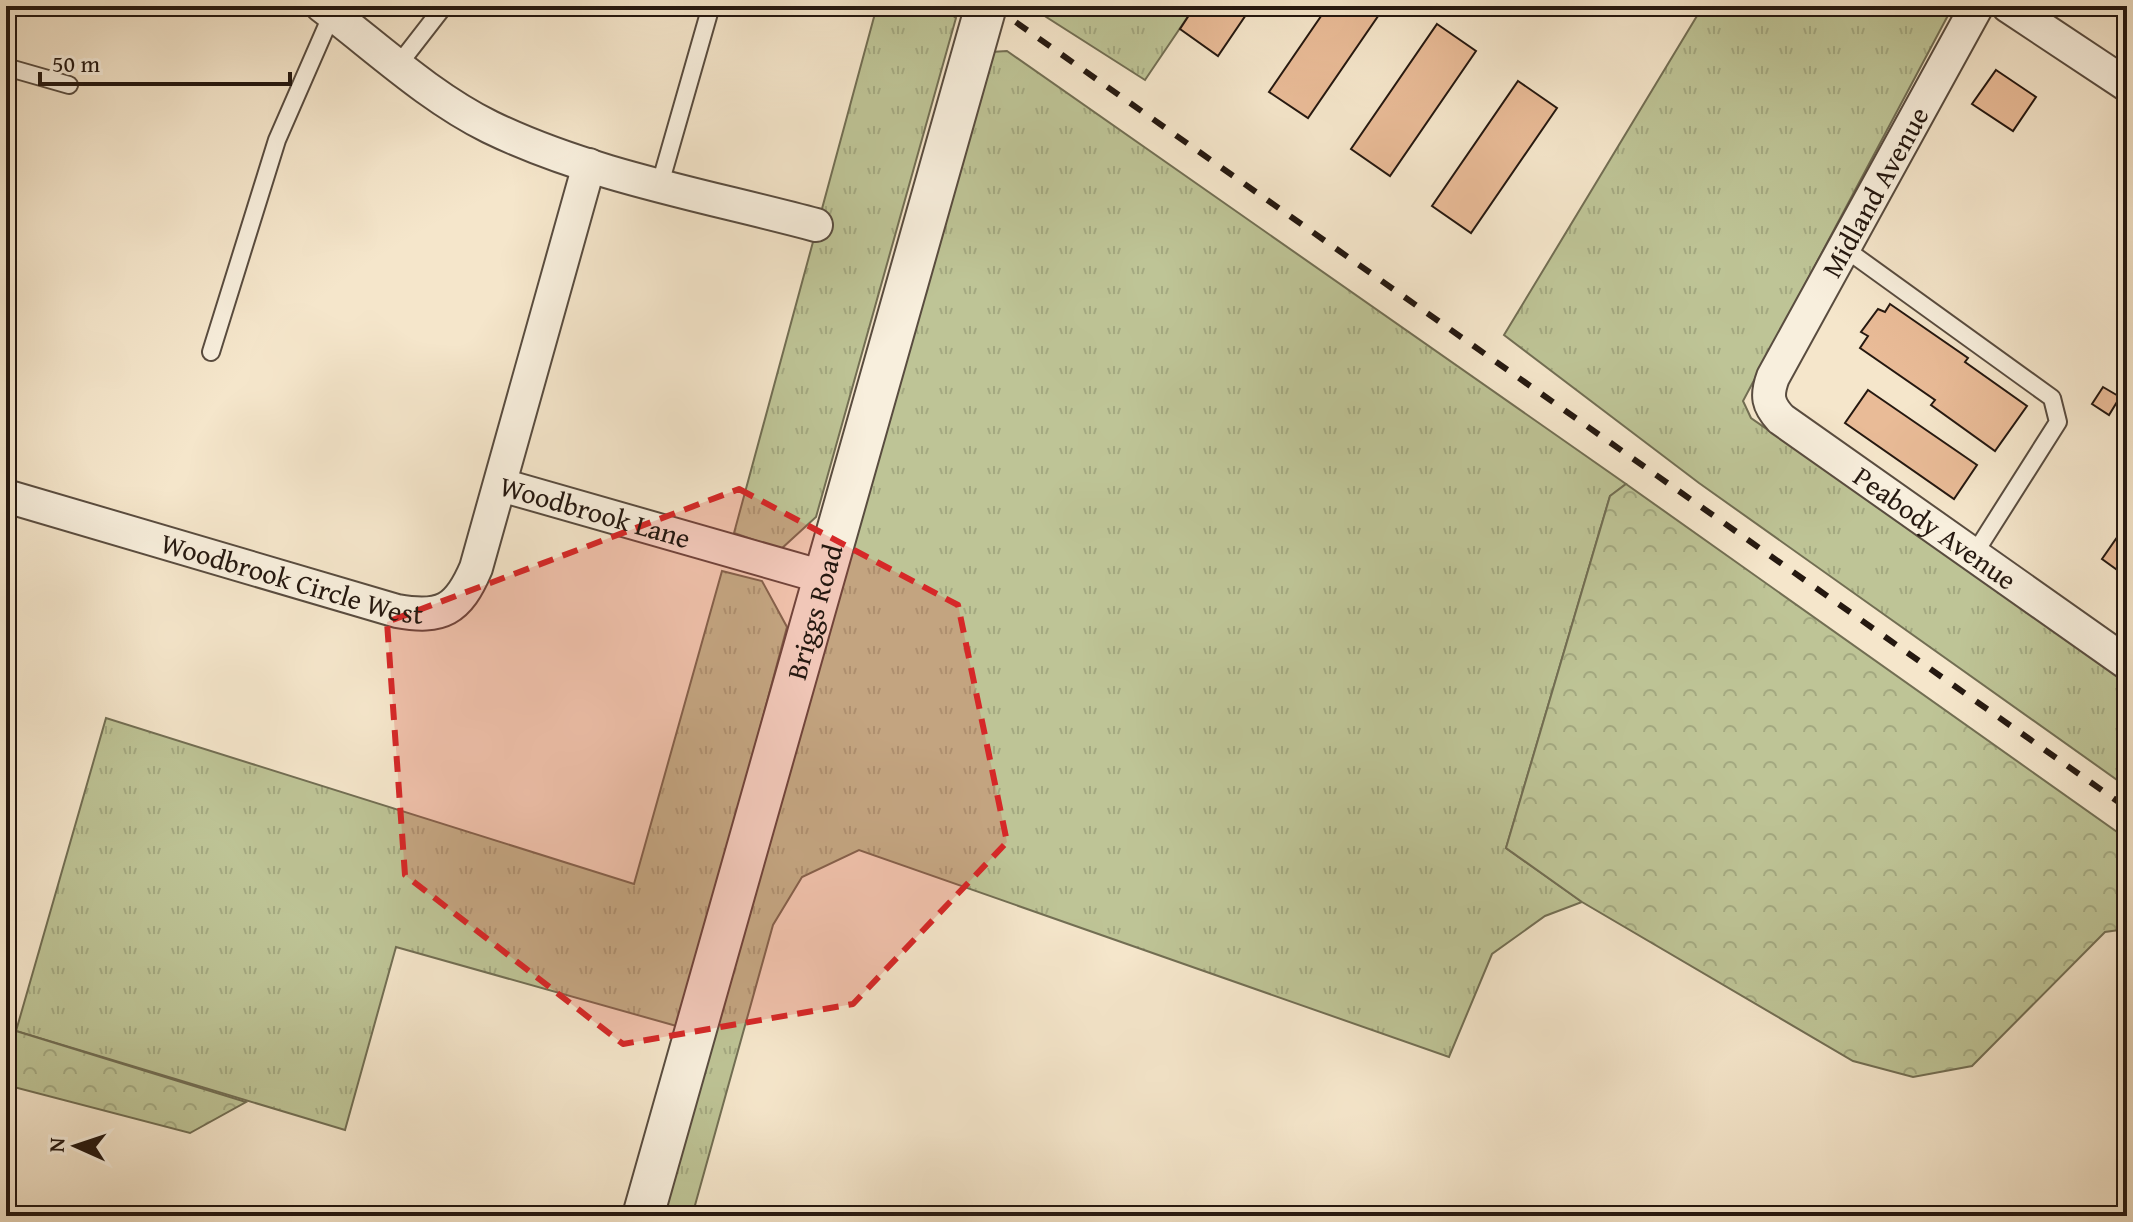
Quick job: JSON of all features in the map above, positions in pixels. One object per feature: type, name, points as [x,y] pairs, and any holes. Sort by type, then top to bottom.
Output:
[{"type":"street","name":"Briggs Road","points":[[643,1216],[986,6]]},
{"type":"street","name":"Midland Avenue","points":[[1773,377],[1977,6]]},
{"type":"street","points":[[2008,6],[2127,85]]},
{"type":"street","points":[[327,10],[487,125],[548,153],[816,225]]},
{"type":"street","name":"Woodbrook Lane","points":[[589,165],[501,485],[823,577]]},
{"type":"street","name":"Peabody Avenue","points":[[1773,377],[1767,392],[1770,408],[1781,419],[2127,663]]},
{"type":"street","name":"Woodbrook Circle West","points":[[6,496],[422,615],[447,609],[466,591],[501,485]]},
{"type":"lane","points":[[399,64],[444,6]]},
{"type":"lane","points":[[660,184],[711,6]]},
{"type":"lane","points":[[211,352],[277,140],[327,10]]},
{"type":"lane","points":[[6,67],[69,85]]},
{"type":"lane","points":[[1844,248],[2052,398],[2058,422],[1973,556]]},
{"type":"highlighted area","points":[[739,489],[958,605],[1007,842],[853,1004],[623,1044],[405,875],[387,622]]},
{"type":"green space","points":[[877,6],[940,6],[956,18],[816,517],[781,549],[734,533]]},
{"type":"green space","points":[[1029,6],[1195,6],[1145,80]]},
{"type":"green space","points":[[1703,6],[1953,6],[1743,401],[1751,418],[2127,680],[2127,787],[1699,483],[1504,335]]},
{"type":"green space","points":[[1007,51],[1626,484],[1610,496],[1506,848],[1582,902],[1545,916],[1492,954],[1449,1057],[859,850],[802,877],[773,925],[692,1216],[661,1216],[991,52]]},
{"type":"green space","points":[[1626,484],[2127,839],[2127,929],[2105,932],[1972,1066],[1913,1077],[1853,1061],[1582,902],[1506,848],[1610,496]]},
{"type":"green space","points":[[722,571],[762,581],[787,627],[680,1027],[396,947],[345,1130],[16,1031],[106,718],[634,884]]},
{"type":"green space","points":[[6,1028],[246,1102],[190,1133],[6,1085]]},
{"type":"building","points":[[1195,6],[1252,6],[1218,56],[1180,29]]},
{"type":"building","points":[[1328,6],[1385,6],[1308,118],[1269,92]]},
{"type":"building","points":[[1437,24],[1476,51],[1390,176],[1351,149]]},
{"type":"building","points":[[1996,70],[2036,97],[2013,131],[1972,104]]},
{"type":"building","points":[[1518,81],[1557,108],[1471,233],[1432,206]]},
{"type":"building","points":[[1890,304],[1968,358],[1965,362],[2027,406],[1995,451],[1931,405],[1935,400],[1860,348],[1868,336],[1861,332],[1878,309],[1885,312]]},
{"type":"building","points":[[2103,387],[2120,397],[2109,415],[2092,404]]},
{"type":"building","points":[[1868,390],[1977,465],[1954,499],[1845,423]]},
{"type":"building","points":[[2127,523],[2127,577],[2102,559]]},
{"type":"railway","points":[[993,6],[2127,808]]}]
